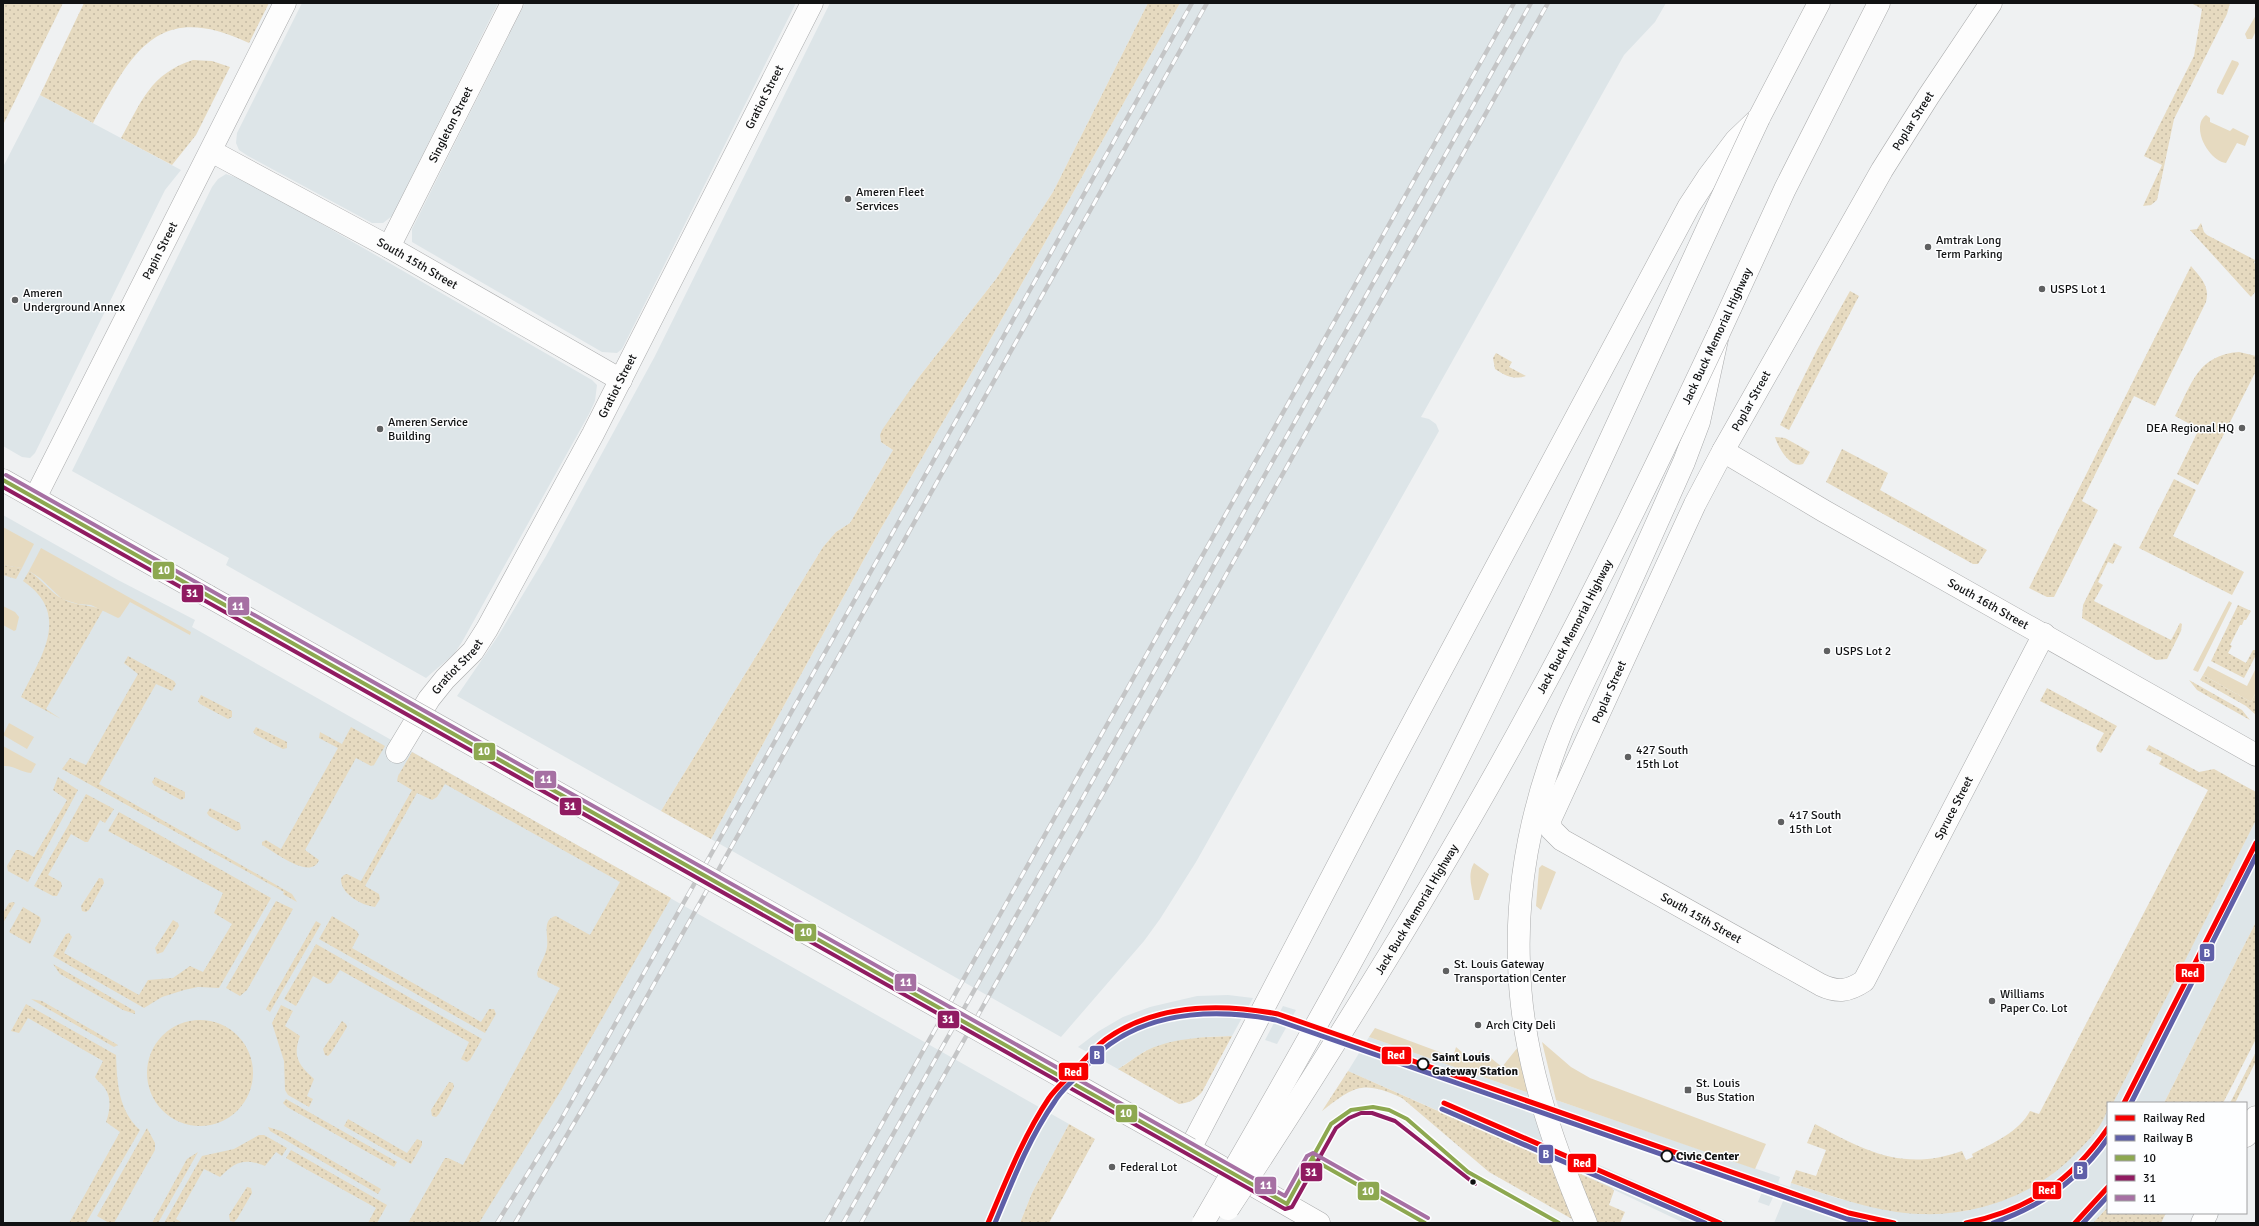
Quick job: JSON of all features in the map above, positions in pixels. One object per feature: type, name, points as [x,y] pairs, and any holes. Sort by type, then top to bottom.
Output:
[{"type":"main road","name":"Papin Street","points":[[35,498],[285,3]]},
{"type":"main road","name":"Singleton Street","points":[[389,247],[512,3]]},
{"type":"main road","name":"Gratiot Street","points":[[396,752],[430,699],[445,679],[473,651],[487,630],[621,380],[812,3]]},
{"type":"main road","points":[[1203,1223],[1293,1069],[1425,822],[1548,571],[1759,118],[1819,3]]},
{"type":"main road","name":"Jack Buck Memorial Highway","points":[[1218,1223],[1379,972],[1484,794],[1539,696],[1613,554],[1718,335],[1786,188],[1879,3]]},
{"type":"main road","name":"Poplar Street","points":[[1550,820],[1579,760],[1695,504],[1723,451],[1882,170],[1991,3]]},
{"type":"main road","points":[[1190,1149],[1384,777],[1689,206],[1708,177],[1736,140],[1759,118]]},
{"type":"main road","name":"South 15th Street","points":[[211,151],[389,247],[621,380]]},
{"type":"main road","points":[[1586,1223],[1567,1177],[1541,1103],[1528,1043],[1518,963],[1522,882],[1538,801],[1558,743],[1684,462],[1699,422],[1718,335]]},
{"type":"main road","name":"South 16th Street","points":[[1723,451],[1824,511],[2256,754]]},
{"type":"main road","points":[[3,480],[1212,1161],[1319,1223]]},
{"type":"main road","name":"Spruce Street","points":[[1864,981],[2044,634]]},
{"type":"main road","name":"South 15th Street","points":[[1550,820],[1551,828],[1562,840],[1821,985],[1842,991],[1853,988],[1864,981]]},
{"type":"main road","points":[[2247,1134],[2256,1117]]},
{"type":"main road","points":[[2202,1223],[2206,1214]]},
{"type":"shaded area","points":[[3,3],[63,3],[3,125]]},
{"type":"shaded area","points":[[84,3],[269,3],[249,43],[218,31],[192,27],[170,30],[152,40],[136,55],[121,74],[93,123],[40,95]]},
{"type":"shaded area","points":[[302,3],[498,3],[392,216],[383,223],[372,223],[248,156],[239,150],[236,143],[237,133]]},
{"type":"shaded area","points":[[525,3],[796,3],[622,349],[617,353],[602,352],[412,242],[412,229]]},
{"type":"shaded area","points":[[830,3],[1148,3],[1053,192],[996,279],[919,377],[881,442],[893,450],[850,523],[836,532],[823,547],[661,811],[457,696],[498,636],[546,556],[655,356]]},
{"type":"shaded area","points":[[1148,3],[1180,3],[968,379],[880,530],[711,839],[661,811],[823,547],[836,532],[850,523],[893,450],[881,442],[880,435],[882,430],[919,377],[996,279],[1053,192]]},
{"type":"shaded area","points":[[1180,3],[1666,3],[1655,22],[1624,55],[1421,417],[1429,419],[1436,424],[1439,431],[1196,862],[1160,919],[1144,941],[1061,1037],[711,839],[880,530],[968,379]]},
{"type":"shaded area","points":[[2191,3],[2230,3],[2227,14],[2174,119],[2157,200],[2151,205],[2143,206],[2162,165],[2144,156],[2194,56],[2202,9]]},
{"type":"shaded area","points":[[2256,15],[2256,31],[2252,39],[2247,39],[2245,34]]},
{"type":"shaded area","points":[[193,60],[212,61],[230,67],[196,135],[172,165],[121,138],[142,101],[157,81],[178,66]]},
{"type":"shaded area","points":[[2232,60],[2238,62],[2239,64],[2223,95],[2217,93],[2217,90]]},
{"type":"shaded area","points":[[40,95],[181,170],[165,190],[35,453],[30,458],[22,457],[3,446],[3,167]]},
{"type":"shaded area","points":[[2206,115],[2210,118],[2210,122],[2230,131],[2233,128],[2249,136],[2245,146],[2237,143],[2226,163],[2213,156],[2204,143],[2200,127],[2202,120]]},
{"type":"shaded area","points":[[226,174],[249,182],[592,380],[597,385],[595,401],[589,414],[462,642],[454,654],[426,678],[226,565],[229,558],[72,471],[212,187],[218,179]]},
{"type":"shaded area","points":[[2201,223],[2204,232],[2207,235],[2255,260],[2256,291],[2251,297],[2190,230],[2197,229]]},
{"type":"shaded area","points":[[2191,266],[2204,282],[2207,291],[2206,302],[2155,406],[2134,396],[2082,501],[2098,510],[2054,597],[2047,597],[2029,588]]},
{"type":"shaded area","points":[[1850,291],[1859,296],[1789,430],[1780,425],[1817,350]]},
{"type":"shaded area","points":[[2239,352],[2256,356],[2256,371],[2198,485],[2177,474],[2199,429],[2175,416],[2192,382],[2205,365],[2225,354]]},
{"type":"shaded area","points":[[1496,353],[1512,362],[1509,367],[1526,376],[1517,378],[1510,377],[1495,369],[1493,358]]},
{"type":"shaded area","points":[[1775,437],[1785,438],[1810,452],[1803,464],[1798,465],[1789,460],[1785,456]]},
{"type":"shaded area","points":[[1842,449],[1888,473],[1880,490],[1987,550],[1978,564],[1973,564],[1826,482]]},
{"type":"shaded area","points":[[2174,479],[2196,490],[2173,536],[2244,572],[2232,595],[2139,548]]},
{"type":"shaded area","points":[[3,515],[118,580],[195,620],[192,627],[1069,1124],[1032,1193],[1020,1223],[3,1223]]},
{"type":"shaded area","points":[[3,527],[34,544],[22,568],[3,565]]},
{"type":"shaded area","points":[[2114,543],[2122,547],[2113,564],[2108,562],[2098,582],[2103,585],[2094,601],[2171,640],[2180,623],[2182,624],[2181,631],[2167,659],[2156,660],[2082,618],[2083,605]]},
{"type":"shaded area","points":[[41,548],[191,632],[190,635],[130,602],[118,618],[91,605],[78,604],[62,599],[40,578],[29,571]]},
{"type":"shaded area","points":[[3,565],[22,568],[16,579],[3,575]]},
{"type":"shaded area","points":[[29,571],[63,599],[72,603],[103,610],[46,709],[61,719],[21,697],[37,667],[43,651],[48,636],[49,622],[46,607],[38,594],[23,581]]},
{"type":"shaded area","points":[[2229,601],[2232,603],[2198,672],[2193,670]]},
{"type":"shaded area","points":[[2238,605],[2251,611],[2246,620],[2244,620],[2242,625],[2240,625],[2230,645],[2232,646],[2228,653],[2246,663],[2253,650],[2256,650],[2256,655],[2244,678],[2211,661]]},
{"type":"shaded area","points":[[3,606],[15,612],[19,617],[16,630],[14,631],[3,625]]},
{"type":"shaded area","points":[[128,656],[174,681],[176,684],[172,691],[156,684],[99,784],[292,894],[297,902],[283,894],[284,892],[62,769],[70,758],[86,765],[138,674],[124,663]]},
{"type":"shaded area","points":[[2208,666],[2247,686],[2256,668],[2256,692],[2251,702],[2203,675]]},
{"type":"shaded area","points":[[2203,675],[2251,702],[2256,692],[2256,715],[2246,706],[2200,680]]},
{"type":"shaded area","points":[[2189,680],[2242,710],[2250,720],[2197,690]]},
{"type":"shaded area","points":[[2047,688],[2117,726],[2101,753],[2097,751],[2096,747],[2104,733],[2040,701]]},
{"type":"shaded area","points":[[201,695],[232,711],[232,717],[228,719],[200,704],[198,701]]},
{"type":"shaded area","points":[[9,723],[34,737],[27,749],[3,735]]},
{"type":"shaded area","points":[[256,727],[287,742],[287,748],[283,749],[256,735],[253,732]]},
{"type":"shaded area","points":[[351,727],[385,746],[374,765],[371,766],[356,758],[305,850],[319,860],[315,866],[309,868],[292,863],[262,845],[262,842],[266,840],[281,849],[338,748],[319,738],[320,732],[342,744]]},
{"type":"shaded area","points":[[2149,745],[2199,772],[2214,769],[2256,792],[2256,820],[2114,1102],[2107,1102],[2105,1117],[2091,1137],[2061,1167],[2044,1180],[2005,1200],[1964,1211],[1943,1214],[1922,1214],[1888,1211],[1855,1203],[1791,1183],[1796,1170],[1816,1176],[1826,1150],[1807,1143],[1815,1124],[1851,1143],[1886,1156],[1903,1159],[1922,1159],[1941,1157],[1962,1151],[1966,1160],[1973,1157],[1972,1154],[2012,1131],[2030,1111],[2039,1114],[2208,790],[2159,764],[2162,758],[2146,750]]},
{"type":"shaded area","points":[[3,746],[36,764],[31,773],[3,766]]},
{"type":"shaded area","points":[[412,752],[671,898],[560,1092],[479,1223],[408,1223],[445,1158],[463,1165],[560,988],[538,977],[537,974],[546,950],[547,924],[551,918],[556,916],[590,935],[620,882],[445,784],[437,797],[432,800],[417,793],[365,886],[379,894],[380,899],[375,907],[369,906],[352,898],[344,889],[341,878],[347,874],[361,881],[412,790],[397,781],[398,776]]},
{"type":"shaded area","points":[[58,777],[78,790],[28,882],[8,871],[7,866],[16,850],[20,850],[34,857],[67,800],[53,790]]},
{"type":"shaded area","points":[[155,777],[185,792],[185,798],[181,800],[154,785],[152,782]]},
{"type":"shaded area","points":[[86,794],[114,809],[105,823],[100,820],[88,842],[85,842],[71,834],[48,875],[61,882],[62,886],[57,896],[53,896],[34,886]]},
{"type":"shaded area","points":[[210,808],[240,823],[241,829],[236,831],[209,816],[207,813]]},
{"type":"shaded area","points":[[119,812],[271,898],[219,988],[198,987],[184,990],[162,997],[144,1008],[53,956],[66,934],[69,933],[72,937],[64,953],[139,995],[148,980],[173,978],[190,966],[203,972],[232,924],[214,913],[223,893],[108,831]]},
{"type":"shaded area","points":[[2256,820],[2256,922],[2165,1102],[2113,1102]]},
{"type":"shaded area","points":[[1474,863],[1489,874],[1479,900],[1474,900],[1471,881],[1471,872]]},
{"type":"shaded area","points":[[1542,865],[1556,872],[1541,910],[1536,906],[1539,868]]},
{"type":"shaded area","points":[[99,878],[103,879],[104,883],[89,910],[86,912],[82,911],[81,906]]},
{"type":"shaded area","points":[[276,901],[293,909],[247,990],[240,996],[226,988]]},
{"type":"shaded area","points":[[9,903],[15,903],[3,923],[3,913]]},
{"type":"shaded area","points":[[23,907],[40,917],[41,921],[30,944],[9,932]]},
{"type":"shaded area","points":[[332,916],[357,931],[359,935],[352,948],[481,1022],[489,1009],[494,1009],[496,1014],[485,1033],[319,939]]},
{"type":"shaded area","points":[[173,920],[178,923],[179,926],[163,952],[157,954],[155,948]]},
{"type":"shaded area","points":[[316,921],[321,924],[270,1012],[266,1009]]},
{"type":"shaded area","points":[[2256,922],[2256,1039],[2224,1102],[2165,1102]]},
{"type":"shaded area","points":[[316,944],[482,1039],[470,1060],[467,1062],[461,1059],[469,1042],[340,970],[331,983],[327,984],[313,976],[296,1006],[284,999]]},
{"type":"shaded area","points":[[53,964],[135,1011],[135,1014],[123,1010],[60,974]]},
{"type":"shaded area","points":[[1228,995],[1253,998],[1232,1036],[1206,1037],[1176,1042],[1145,1051],[1118,1069],[1078,1047],[1099,1031],[1123,1017],[1150,1007],[1197,996]]},
{"type":"shaded area","points":[[31,999],[42,1001],[118,1045],[114,1047]]},
{"type":"shaded area","points":[[26,1004],[116,1055],[118,1085],[123,1105],[127,1114],[140,1130],[86,1223],[69,1223],[120,1132],[106,1122],[109,1109],[108,1095],[107,1091],[95,1077],[103,1061],[28,1018],[19,1033],[11,1031]]},
{"type":"shaded area","points":[[281,1005],[293,1011],[285,1026],[300,1036],[297,1050],[298,1060],[304,1069],[314,1079],[307,1096],[313,1099],[309,1107],[288,1095],[285,1090],[284,1061],[272,1023]]},
{"type":"shaded area","points":[[1283,1006],[1296,1010],[1277,1044],[1265,1040]]},
{"type":"shaded area","points":[[200,1020],[220,1024],[237,1036],[249,1053],[253,1073],[249,1093],[237,1110],[220,1122],[200,1126],[180,1122],[163,1110],[151,1093],[147,1073],[151,1053],[163,1036],[180,1024]]},
{"type":"shaded area","points":[[342,1021],[347,1027],[331,1053],[328,1056],[325,1055],[323,1049]]},
{"type":"shaded area","points":[[1375,1028],[1453,1057],[1456,1047],[1472,1061],[1481,1050],[1502,1067],[1518,1047],[1529,1093],[1369,1037]]},
{"type":"shaded area","points":[[1232,1036],[1202,1092],[1192,1101],[1186,1103],[1179,1104],[1118,1069],[1144,1052],[1164,1044],[1187,1039]]},
{"type":"shaded area","points":[[1369,1037],[1529,1093],[1552,1161],[1348,1071]]},
{"type":"shaded area","points":[[1542,1042],[1571,1067],[1590,1078],[1766,1144],[1755,1169],[1556,1100]]},
{"type":"shaded area","points":[[2256,1052],[2256,1061],[2236,1102],[2231,1102]]},
{"type":"shaded area","points":[[1348,1071],[1612,1188],[1614,1191],[1609,1205],[1625,1212],[1620,1223],[1579,1223],[1489,1172],[1402,1098],[1388,1092],[1377,1089],[1359,1088],[1351,1091],[1322,1111]]},
{"type":"shaded area","points":[[449,1082],[453,1083],[454,1087],[439,1114],[436,1117],[432,1116],[431,1110]]},
{"type":"shaded area","points":[[286,1099],[397,1162],[394,1167],[287,1107],[283,1103]]},
{"type":"shaded area","points":[[1556,1100],[1780,1177],[1778,1183],[1790,1187],[1791,1183],[1840,1199],[1921,1214],[1966,1211],[2008,1198],[2090,1138],[2107,1112],[2107,1208],[2093,1223],[1774,1223],[1786,1194],[1776,1191],[1769,1206],[1758,1202],[1764,1187],[1565,1118],[1563,1121]]},
{"type":"shaded area","points":[[348,1119],[407,1153],[417,1139],[422,1141],[422,1145],[411,1164],[344,1126]]},
{"type":"shaded area","points":[[1069,1124],[1095,1139],[1049,1223],[1020,1223],[1032,1193]]},
{"type":"shaded area","points":[[268,1127],[281,1131],[381,1189],[378,1194],[270,1131]]},
{"type":"shaded area","points":[[147,1128],[155,1143],[155,1150],[114,1223],[109,1223],[97,1216]]},
{"type":"shaded area","points":[[259,1135],[264,1135],[287,1148],[282,1156],[276,1152],[265,1166],[251,1162],[241,1162],[231,1167],[220,1177],[204,1169],[176,1219],[183,1223],[164,1223],[202,1156],[234,1149]]},
{"type":"shaded area","points":[[291,1150],[387,1205],[377,1223],[368,1223],[376,1208],[286,1158]]},
{"type":"shaded area","points":[[198,1152],[158,1223],[152,1223],[187,1159]]},
{"type":"shaded area","points":[[1574,1154],[1731,1223],[1684,1223],[1583,1175]]},
{"type":"shaded area","points":[[247,1187],[251,1188],[252,1193],[237,1219],[234,1222],[230,1221],[229,1215]]},
{"type":"shaded area","points":[[2107,1208],[2107,1214],[2166,1214],[2161,1223],[2093,1223]]},
{"type":"railway","points":[[497,1223],[558,1125],[1192,3]]},
{"type":"railway","points":[[515,1223],[609,1064],[1207,3]]},
{"type":"railway","points":[[826,1223],[1514,3]]},
{"type":"railway","points":[[843,1223],[1531,3]]},
{"type":"railway","points":[[861,1223],[1548,3]]},
{"type":"rail line","name":"Red","points":[[2125,1102],[2256,843]]},
{"type":"rail line","name":"B","points":[[2132,1102],[2256,856]]},
{"type":"rail line","name":"Red","points":[[988,1223],[1031,1128],[1049,1098],[1093,1050],[1106,1039],[1125,1027],[1146,1019],[1189,1009],[1211,1008],[1234,1008],[1278,1014],[1849,1213],[1894,1223]]},
{"type":"rail line","name":"B","points":[[995,1223],[1029,1145],[1046,1115],[1060,1094],[1097,1055],[1110,1044],[1148,1024],[1190,1015],[1212,1014],[1234,1014],[1276,1020],[1847,1219],[1866,1223]]},
{"type":"rail line","name":"Red","points":[[1444,1103],[1720,1223]]},
{"type":"rail line","name":"B","points":[[1442,1109],[1705,1223]]},
{"type":"rail line","name":"Red","points":[[1966,1223],[2010,1210],[2047,1190],[2079,1163],[2094,1147],[2107,1129]]},
{"type":"rail line","name":"B","points":[[1993,1223],[2027,1209],[2057,1190],[2084,1167],[2107,1139]]},
{"type":"rail line","name":"Red","points":[[2075,1223],[2107,1188]]},
{"type":"rail line","name":"B","points":[[2083,1223],[2107,1197]]},
{"type":"transit line","name":"11","points":[[6,475],[1285,1196],[1307,1156],[1313,1153],[1428,1218]]},
{"type":"transit line","name":"10","points":[[3,480],[1287,1204]]},
{"type":"transit line","name":"31","points":[[3,487],[1285,1209],[1292,1207],[1336,1128],[1349,1118],[1361,1113],[1372,1113],[1395,1121],[1475,1184]]},
{"type":"transit line","name":"10","points":[[1287,1204],[1331,1124],[1351,1110],[1373,1107],[1389,1110],[1407,1119],[1468,1172],[1559,1223]]},
{"type":"transit line","name":"10","points":[[1312,1159],[1425,1223]]},
{"type":"place","name":"Ameren Fleet Services","points":[[848,199]]},
{"type":"place","name":"Amtrak Long Term Parking","points":[[1928,247]]},
{"type":"place","name":"USPS Lot 1","points":[[2042,289]]},
{"type":"place","name":"Ameren Underground Annex","points":[[15,300]]},
{"type":"place","name":"DEA Regional HQ","points":[[2242,428]]},
{"type":"place","name":"Ameren Service Building","points":[[380,429]]},
{"type":"place","name":"USPS Lot 2","points":[[1827,651]]},
{"type":"place","name":"427 South 15th Lot","points":[[1628,757]]},
{"type":"place","name":"417 South 15th Lot","points":[[1781,822]]},
{"type":"place","name":"St. Louis Gateway Transportation Center","points":[[1446,971]]},
{"type":"place","name":"Williams Paper Co. Lot","points":[[1992,1001]]},
{"type":"place","name":"Arch City Deli","points":[[1478,1025]]},
{"type":"place","name":"Saint Louis Gateway Station","points":[[1423,1064]]},
{"type":"place","name":"St. Louis Bus Station","points":[[1688,1090]]},
{"type":"place","name":"Civic Center","points":[[1667,1156]]},
{"type":"place","name":"Federal Lot","points":[[1112,1167]]}]
